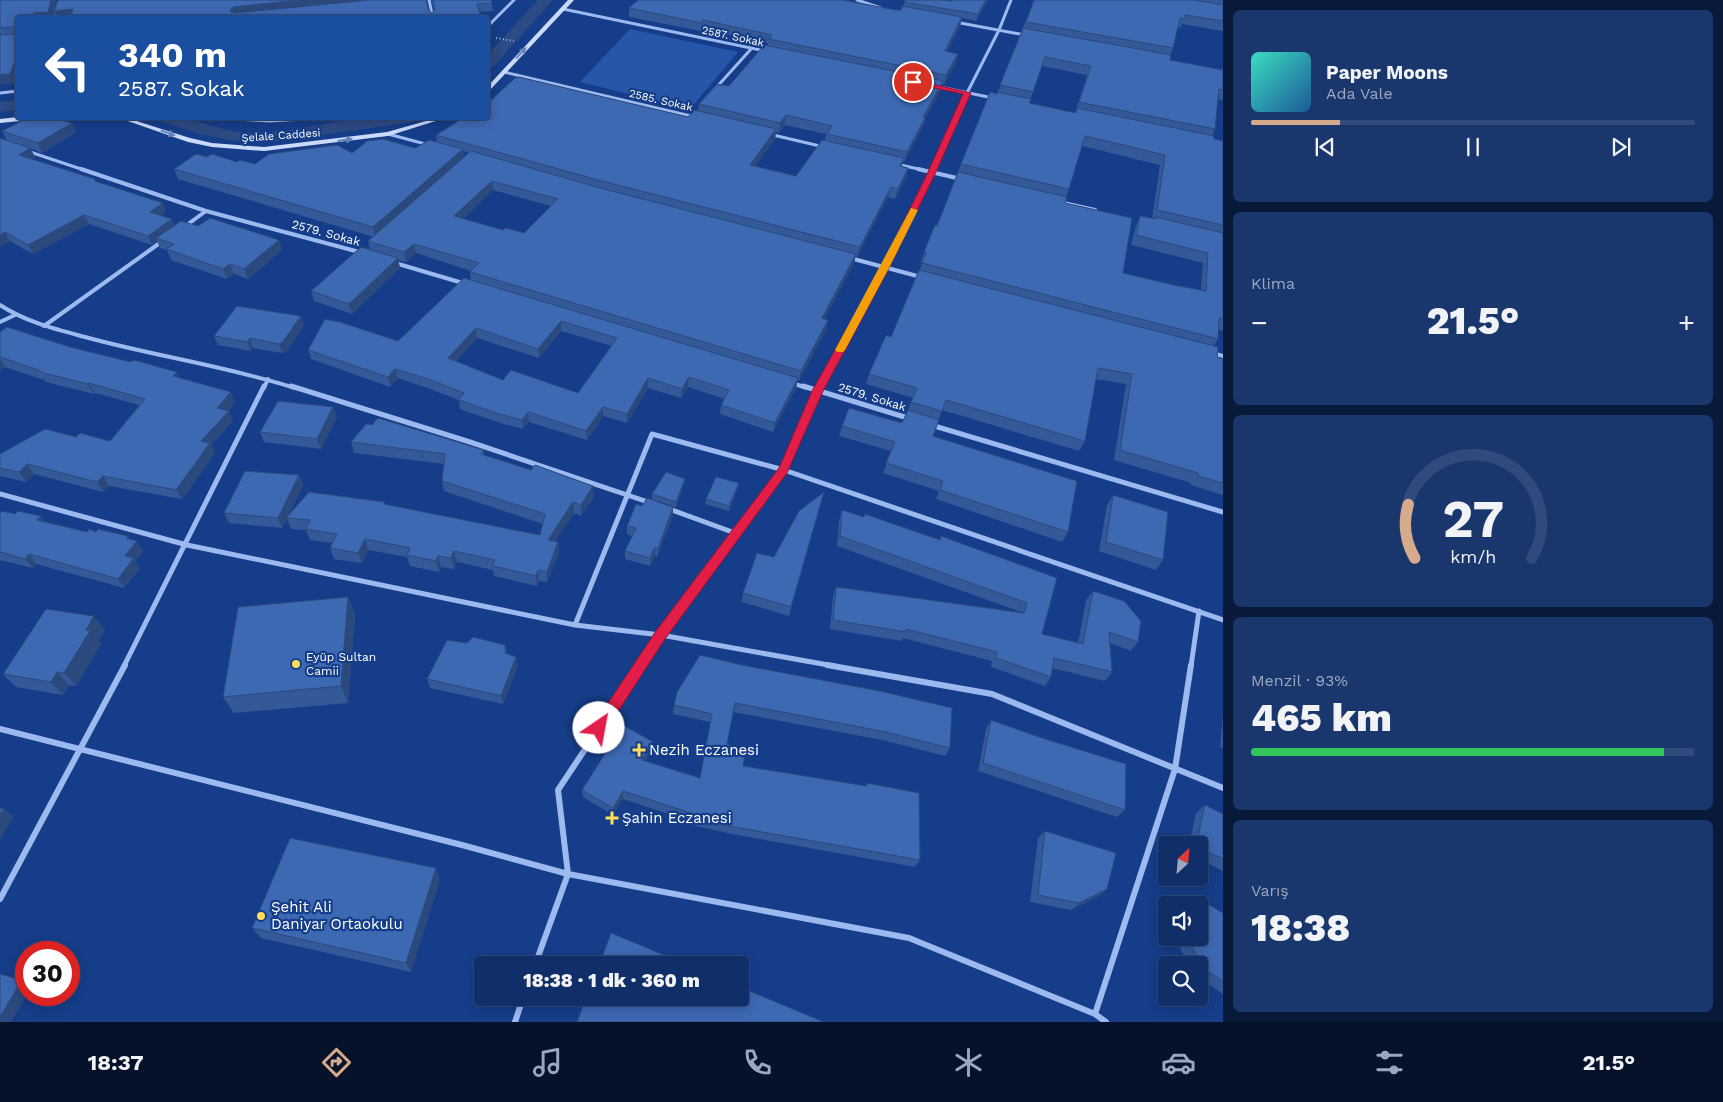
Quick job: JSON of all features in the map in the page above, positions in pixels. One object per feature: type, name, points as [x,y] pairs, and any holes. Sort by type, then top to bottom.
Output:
[{"type":"street","points":[[55,15],[60,0]]},
{"type":"street","points":[[429,0],[432,15]]},
{"type":"street","points":[[490,24],[514,0]]},
{"type":"street","points":[[490,86],[572,0]]},
{"type":"street","points":[[857,0],[890,10]]},
{"type":"street","points":[[538,956],[568,874],[558,790],[661,635],[735,533],[784,470],[818,391],[885,268],[932,172],[967,93],[999,30],[1010,0]]},
{"type":"street","name":"2587. Sokak","points":[[562,9],[770,52]]},
{"type":"street","points":[[954,22],[1028,36]]},
{"type":"street","points":[[709,96],[751,48]]},
{"type":"street","name":"2585. Sokak","points":[[504,72],[700,118]]},
{"type":"street","points":[[930,85],[996,98]]},
{"type":"street","points":[[0,93],[15,91]]},
{"type":"street","points":[[691,116],[697,109]]},
{"type":"street","points":[[0,121],[15,120]]},
{"type":"street","name":"Şelale Caddesi","points":[[128,120],[188,140],[234,148],[264,149],[388,134],[435,120]]},
{"type":"street","points":[[246,120],[269,122],[295,120]]},
{"type":"street","points":[[388,134],[434,147]]},
{"type":"street","points":[[768,134],[826,148]]},
{"type":"street","name":"2579. Sokak","points":[[19,148],[206,211],[370,255]]},
{"type":"street","points":[[894,163],[971,181]]},
{"type":"street","points":[[1058,202],[1097,211]]},
{"type":"street","points":[[181,228],[206,211]]},
{"type":"street","points":[[44,326],[165,240]]},
{"type":"street","points":[[363,254],[370,247]]},
{"type":"street","points":[[847,258],[924,278]]},
{"type":"street","points":[[389,261],[474,287]]},
{"type":"street","points":[[0,305],[15,315],[44,326],[135,351],[268,379],[470,442],[654,504]]},
{"type":"street","points":[[0,322],[15,315]]},
{"type":"street","points":[[1204,350],[1223,356]]},
{"type":"street","points":[[0,899],[82,749],[187,545],[268,379]]},
{"type":"street","name":"2579. Sokak","points":[[789,382],[1223,512]]},
{"type":"street","points":[[575,625],[652,434],[784,470],[1223,620]]},
{"type":"street","points":[[0,494],[187,545],[575,625],[661,635],[992,694],[1223,788]]},
{"type":"street","points":[[663,507],[735,533]]},
{"type":"street","points":[[1095,1014],[1175,769],[1199,611]]},
{"type":"street","points":[[0,729],[462,845],[568,874],[910,938],[1095,1014],[1106,1022]]},
{"type":"street","points":[[514,1022],[520,1006]]},
{"type":"path","points":[[499,39],[517,42]]},
{"type":"shaded area","points":[[630,29],[738,52],[690,109],[580,82]]},
{"type":"building","points":[[0,0],[51,0],[48,12],[34,13],[33,15],[15,15],[15,28],[0,28]]},
{"type":"building","points":[[58,0],[300,0],[233,7],[230,11],[234,13],[370,0],[426,0],[429,11],[432,13],[435,9],[433,0],[491,0],[492,3],[477,4],[480,15],[71,15],[73,9],[54,11]]},
{"type":"building","points":[[638,0],[843,0],[896,10],[901,10],[902,6],[962,17],[945,51],[958,54],[946,75],[769,39],[772,35],[703,20],[702,23],[629,8]]},
{"type":"building","points":[[905,0],[986,0],[978,14],[904,2]]},
{"type":"building","points":[[1034,0],[1194,0],[1223,5],[1223,21],[1185,15],[1184,19],[1180,18],[1173,48],[1026,22]]},
{"type":"building","points":[[1023,28],[1171,55],[1170,60],[1223,70],[1223,90],[1219,89],[1215,129],[1079,102],[1091,66],[1045,57],[1033,92],[1000,85]]},
{"type":"building","points":[[14,34],[15,61],[10,74],[0,75],[0,35]]},
{"type":"building","points":[[764,45],[943,81],[923,117],[925,118],[907,152],[827,134],[832,126],[786,115],[780,123],[699,104],[717,84],[729,86]]},
{"type":"building","points":[[519,77],[688,117],[694,110],[776,129],[750,165],[796,176],[822,140],[904,158],[900,166],[908,168],[898,189],[891,187],[860,247],[602,181],[436,135],[460,120],[490,120],[490,101],[515,78]]},
{"type":"building","points":[[990,92],[1031,99],[1029,103],[1076,113],[1077,108],[1214,136],[1214,139],[1223,141],[1223,225],[1157,210],[1165,155],[1085,136],[1069,189],[961,164]]},
{"type":"building","points":[[23,120],[61,120],[72,123],[38,143],[2,131]]},
{"type":"building","points":[[0,138],[30,148],[19,155],[163,203],[150,212],[172,219],[148,236],[84,215],[28,245],[5,232],[0,235]]},
{"type":"building","points":[[383,139],[415,148],[429,140],[463,149],[373,227],[174,169],[196,154],[207,157],[212,154],[237,162],[240,160],[255,164],[269,154],[337,145],[352,153],[367,141]]},
{"type":"building","points":[[471,151],[600,188],[856,254],[822,318],[828,320],[801,371],[470,272],[479,263],[414,244],[404,252],[368,241]],"holes":[[[492,181],[558,199],[524,233],[506,228],[503,230],[454,216]]]},
{"type":"building","points":[[958,172],[1067,197],[1065,203],[1132,218],[1123,273],[1174,285],[1206,291],[1208,253],[1136,235],[1140,216],[1156,219],[1156,217],[1223,233],[1223,319],[1219,318],[1218,339],[922,263],[926,253],[924,252],[935,225],[937,226]]},
{"type":"building","points":[[210,218],[279,240],[244,269],[230,264],[223,269],[166,249],[174,244],[156,238],[181,221],[198,226]]},
{"type":"building","points":[[361,247],[398,258],[349,304],[311,291]]},
{"type":"building","points":[[919,270],[1218,347],[1217,357],[1223,359],[1223,483],[1198,476],[1198,473],[1120,450],[1132,374],[1098,368],[1085,441],[946,400],[942,411],[911,402],[917,388],[869,374],[886,335],[891,337]]},
{"type":"building","points":[[464,278],[798,378],[775,423],[721,405],[729,390],[689,377],[682,389],[648,378],[627,414],[603,407],[586,431],[528,412],[522,420],[499,414],[459,400],[464,393],[428,379],[395,369],[388,377],[308,350],[325,319],[398,341]],"holes":[[[561,321],[617,338],[578,393],[511,370],[503,380],[448,358],[476,328],[538,349]]]},
{"type":"building","points":[[237,306],[301,316],[282,343],[279,344],[250,338],[247,342],[214,336]]},
{"type":"building","points":[[7,327],[70,347],[131,362],[134,360],[177,372],[173,376],[231,392],[217,408],[229,411],[201,441],[210,443],[176,490],[103,476],[97,482],[27,464],[19,472],[0,468],[0,454],[45,429],[76,437],[80,433],[110,441],[145,399],[89,383],[40,372],[0,357],[0,332]]},
{"type":"building","points":[[278,401],[333,407],[317,439],[260,432]]},
{"type":"building","points":[[849,408],[902,423],[908,410],[939,420],[933,436],[1077,481],[1068,532],[940,490],[943,481],[886,463],[895,442],[842,426]]},
{"type":"building","points":[[378,418],[484,450],[481,454],[531,470],[535,465],[593,486],[581,505],[573,502],[548,540],[558,542],[547,572],[538,570],[536,576],[493,566],[495,560],[454,551],[451,558],[438,556],[436,561],[407,555],[410,548],[365,539],[358,553],[330,548],[337,534],[306,529],[310,520],[286,518],[309,492],[385,502],[384,504],[540,535],[545,514],[442,481],[445,454],[351,442],[366,424],[372,425]]},
{"type":"building","points":[[245,471],[299,475],[278,518],[224,513]]},
{"type":"building","points":[[666,472],[685,479],[676,502],[652,494]]},
{"type":"building","points":[[716,477],[739,483],[729,506],[706,499]]},
{"type":"building","points":[[824,492],[791,607],[743,593],[757,553],[774,557],[799,511]]},
{"type":"building","points":[[1113,495],[1168,512],[1163,560],[1106,542]]},
{"type":"building","points":[[647,498],[673,507],[658,549],[655,547],[650,558],[625,551],[636,528],[627,526],[636,504],[642,506]]},
{"type":"building","points":[[842,510],[864,517],[865,514],[940,540],[941,536],[1057,578],[1042,634],[1083,644],[1093,591],[1124,601],[1141,621],[1138,642],[1109,632],[1112,672],[1054,658],[1051,677],[996,658],[997,652],[906,629],[906,632],[833,620],[836,587],[1024,613],[1027,603],[840,536]]},
{"type":"building","points":[[2,511],[15,514],[18,511],[41,516],[37,520],[87,532],[89,529],[96,532],[98,529],[128,536],[126,538],[137,541],[125,556],[134,558],[118,579],[29,554],[25,559],[0,552],[0,513]]},
{"type":"building","name":"Eyüp Sultan Camii","points":[[348,597],[341,686],[223,697],[238,607]]},
{"type":"building","points":[[46,609],[94,616],[86,630],[90,631],[64,673],[57,672],[51,682],[3,674]]},
{"type":"building","points":[[473,637],[505,645],[505,653],[516,657],[501,696],[427,679],[447,640],[467,643]]},
{"type":"building","points":[[700,655],[742,665],[880,691],[952,708],[950,748],[886,732],[735,703],[727,744],[746,748],[743,766],[867,786],[867,783],[919,793],[920,860],[693,818],[694,814],[623,791],[613,808],[582,790],[623,725],[653,742],[642,760],[700,778],[712,714],[674,705],[677,692]]},
{"type":"building","points":[[991,720],[1126,764],[1125,810],[983,763]]},
{"type":"building","points":[[1205,805],[1223,814],[1223,859],[1208,852],[1208,836],[1198,836]]},
{"type":"building","points":[[0,808],[4,809],[0,816]]},
{"type":"building","points":[[1045,831],[1116,853],[1107,889],[1079,903],[1038,895]]},
{"type":"building","points":[[290,838],[436,868],[406,963],[252,928]]},
{"type":"building","points":[[1208,904],[1223,913],[1223,981],[1208,972],[1208,956],[1196,956],[1192,946],[1208,946]]},
{"type":"building","points":[[611,933],[666,956],[602,956]]},
{"type":"building","points":[[0,974],[15,978],[15,992],[0,1017]]},
{"type":"building","points":[[749,991],[824,1022],[577,1022],[583,1006],[749,1006]]},
{"type":"waterway","points":[[490,61],[546,0]]},
{"type":"waterway","points":[[0,107],[15,105]]},
{"type":"waterway","points":[[175,120],[206,130],[239,137],[279,136],[392,120]]},
{"type":"slow traffic","points":[[840,350],[914,210]]},
{"type":"place","name":"Eyüp Sultan Camii","points":[[296,664]]},
{"type":"place","name":"Nezih Eczanesi","points":[[639,750]]},
{"type":"place","name":"Şahin Eczanesi","points":[[612,818]]},
{"type":"place","name":"Şehit Ali Daniyar Ortaokulu","points":[[261,916]]},
{"type":"route","points":[[599,728],[661,635],[735,533],[784,470],[818,391],[885,268],[932,172],[967,93],[913,82]]}]
